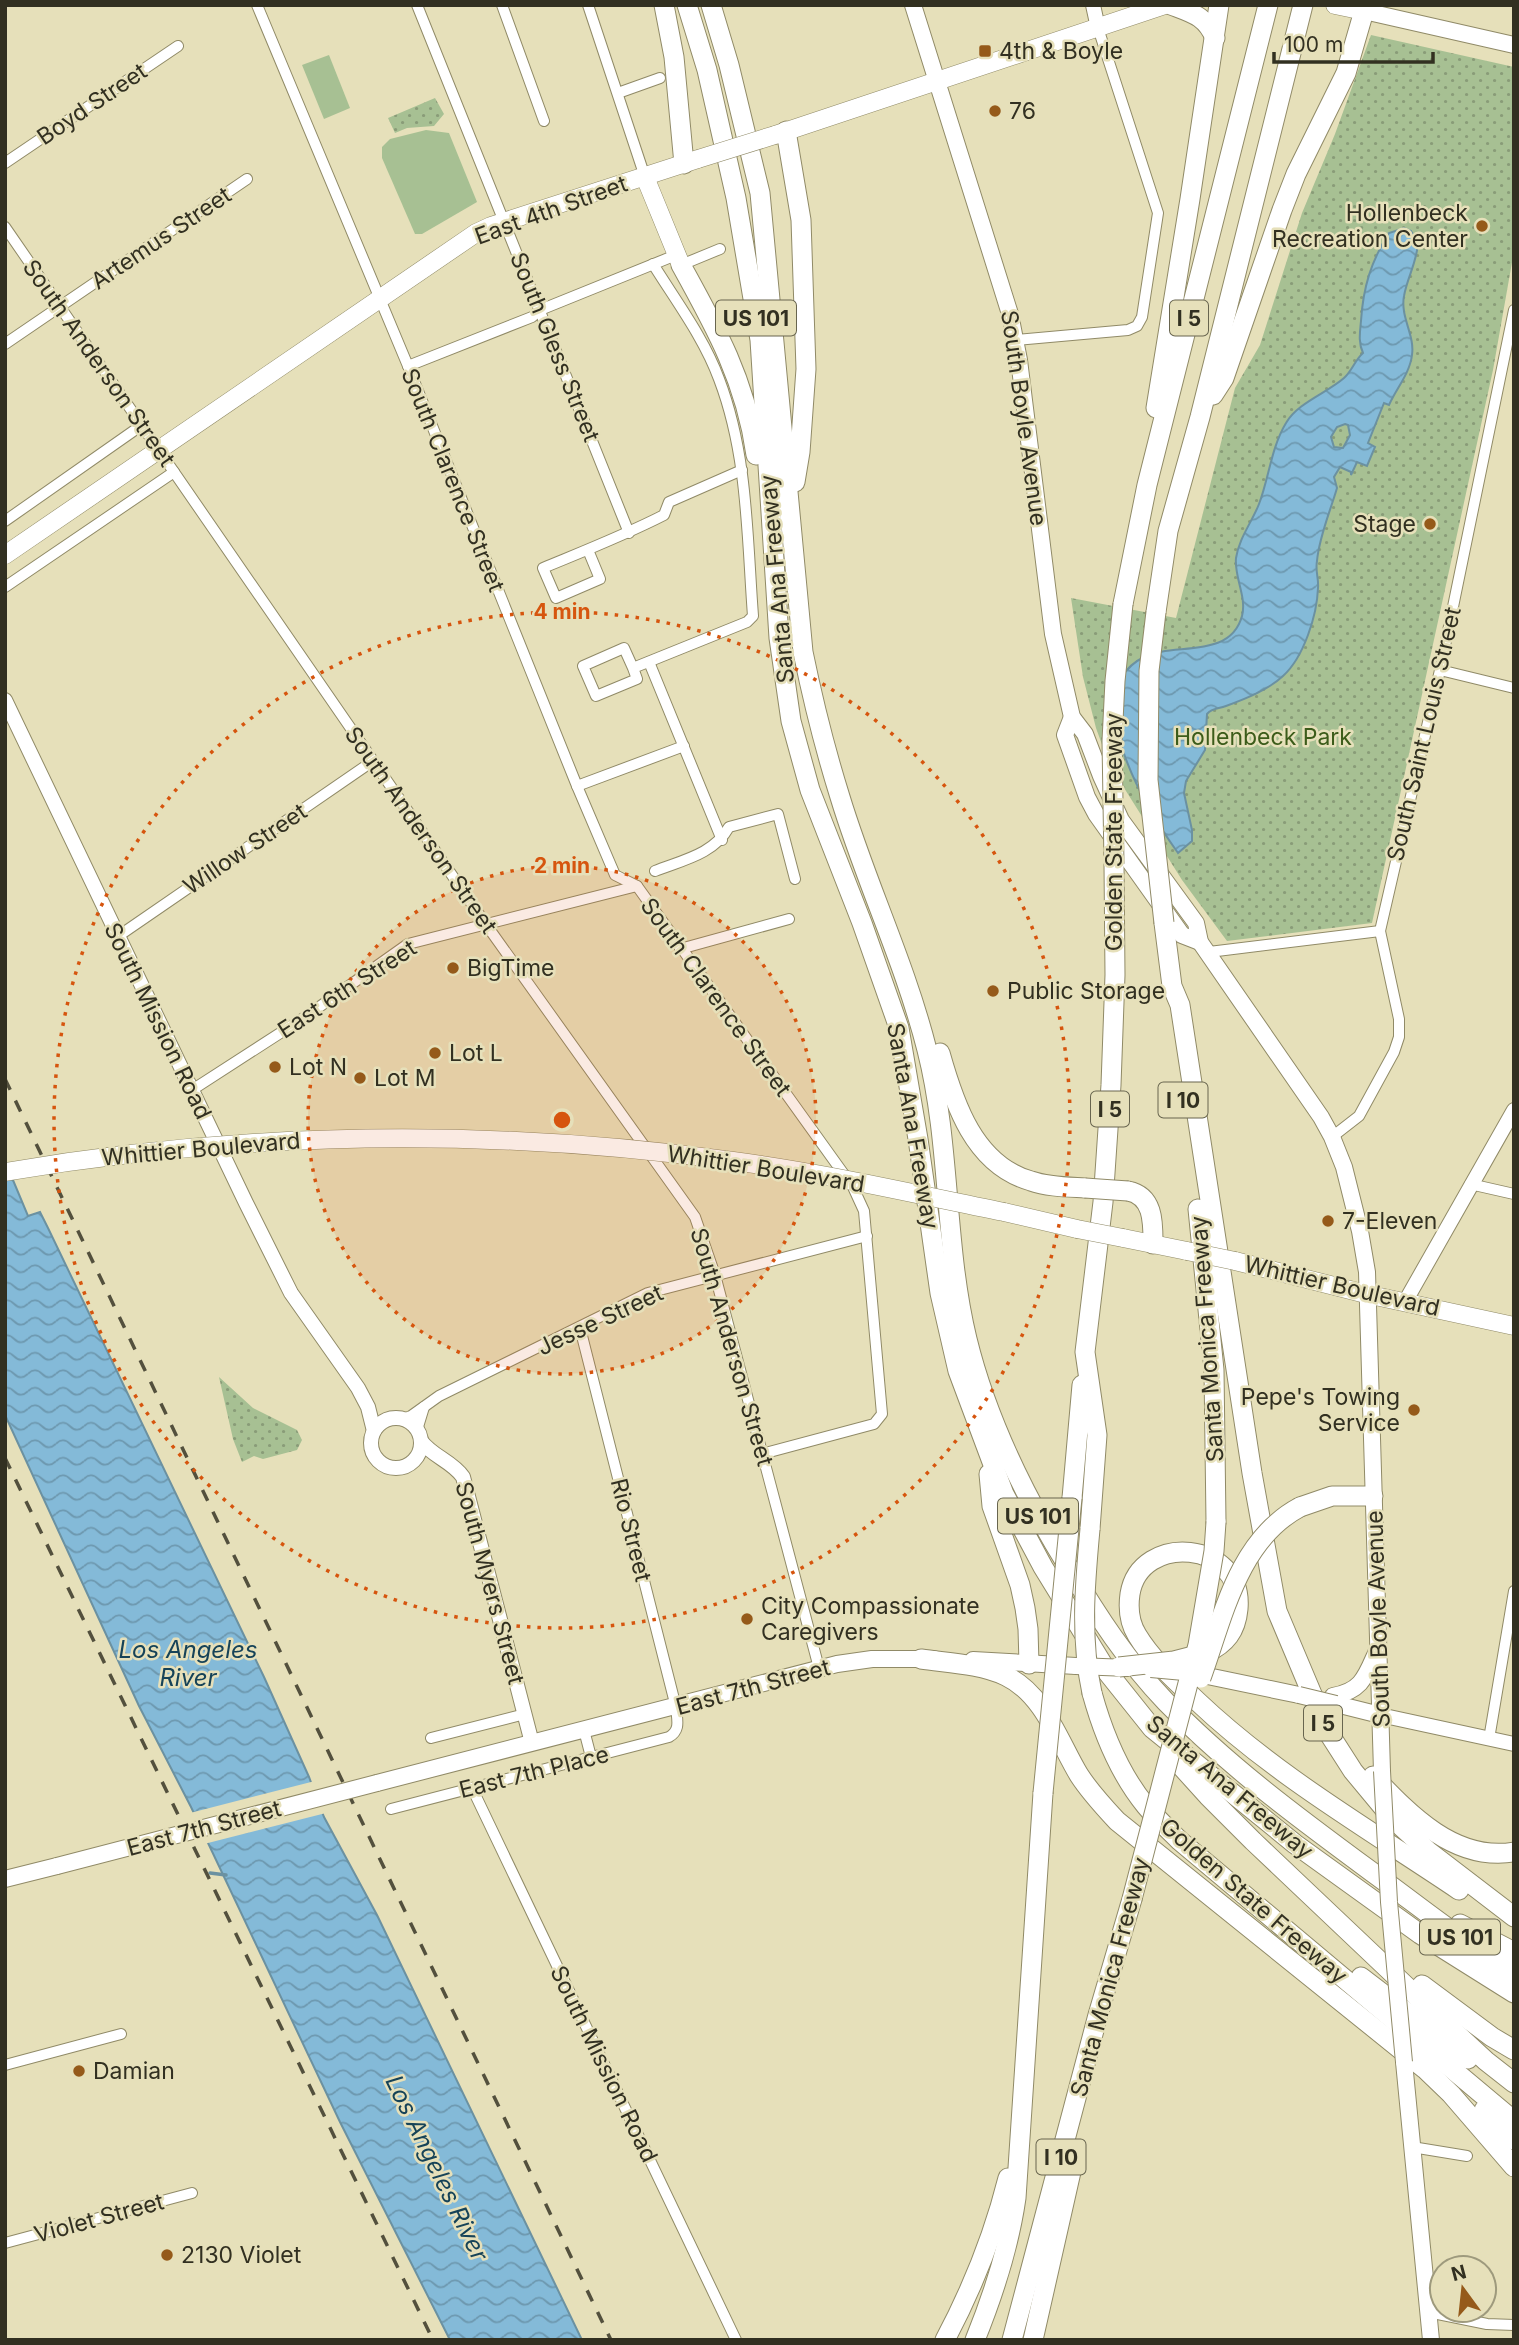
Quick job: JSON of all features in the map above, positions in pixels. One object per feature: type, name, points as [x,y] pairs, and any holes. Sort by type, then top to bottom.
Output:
[{"type":"highway","points":[[664,5],[691,161]]},
{"type":"highway","name":"Santa Ana Freeway","points":[[687,5],[708,70],[736,198],[760,340],[779,638],[791,721],[810,790],[862,923],[899,1028],[940,1293],[958,1371],[1004,1494],[1043,1567],[1108,1673],[1152,1728],[1306,1852],[1420,1934],[1514,1993]]},
{"type":"highway","name":"Santa Ana Freeway","points":[[711,5],[729,65],[760,192],[803,652],[818,721],[840,799],[912,996],[928,1055],[939,1108],[956,1270],[967,1337],[992,1417],[1036,1513],[1122,1652],[1164,1700],[1244,1775],[1295,1815],[1469,1943],[1514,1972]]},
{"type":"highway","points":[[1171,5],[1201,16],[1211,27],[1215,38]]},
{"type":"highway","points":[[1147,485],[1161,372],[1191,199],[1219,5]]},
{"type":"highway","name":"Golden State Freeway","points":[[1268,5],[1147,485],[1123,604],[1112,741],[1115,975],[1111,1085],[1103,1202],[1085,1352],[1097,1434],[1084,1613],[1085,1648],[1092,1693],[1118,1763],[1145,1805],[1180,1841],[1514,2121]]},
{"type":"highway","name":"Golden State Freeway","points":[[1303,5],[1200,417],[1168,531],[1149,671],[1148,780],[1172,986],[1180,1005],[1277,1611],[1306,1696],[1343,1758],[1392,1818],[1443,1863],[1514,1917]]},
{"type":"highway","points":[[1200,417],[1224,378],[1282,210],[1296,174],[1346,73],[1365,8]]},
{"type":"highway","points":[[780,133],[801,220],[806,369],[800,452],[791,510]]},
{"type":"highway","points":[[678,260],[718,332],[741,385],[752,431],[779,638]]},
{"type":"highway","name":"Santa Monica Freeway","points":[[1012,2340],[1094,2030],[1166,1774],[1207,1598],[1214,1551],[1214,1370],[1199,1213],[1171,1007],[1172,986]]},
{"type":"highway","points":[[912,996],[930,1020],[954,1101],[964,1124],[995,1161],[1019,1177],[1044,1184],[1128,1191],[1139,1195],[1146,1202],[1152,1221],[1153,1244]]},
{"type":"highway","name":"I 10","points":[[975,2340],[999,2278],[1011,2232],[1021,2152],[1043,1793],[1085,1352]]},
{"type":"highway","points":[[987,1448],[992,1506],[1020,1585],[1025,1608],[1028,1664]]},
{"type":"highway","points":[[1166,1774],[1241,1570],[1258,1541],[1285,1515],[1300,1507],[1332,1496],[1373,1496]]},
{"type":"highway","points":[[1119,1667],[1174,1661],[1220,1647],[1235,1625],[1238,1597],[1233,1578],[1217,1560],[1180,1551],[1157,1558],[1146,1566],[1131,1588],[1128,1603],[1136,1634],[1175,1680],[1238,1738],[1274,1766],[1514,1926]]},
{"type":"highway","points":[[921,1659],[985,1669],[1006,1676],[1021,1686],[1054,1727],[1072,1762],[1092,1792],[1117,1821],[1425,2069],[1451,2094],[1514,2167]]},
{"type":"highway","points":[[1306,1696],[1364,1767],[1400,1805],[1439,1836],[1472,1850],[1489,1853],[1514,1852]]},
{"type":"highway","points":[[1152,1728],[1177,1763],[1208,1796],[1486,2061],[1514,2083]]},
{"type":"highway","points":[[1409,1899],[1514,1952]]},
{"type":"highway","points":[[1276,1921],[1320,1945],[1514,2094]]},
{"type":"highway","points":[[1374,1954],[1408,1973],[1460,2014],[1514,2050]]},
{"type":"highway","points":[[1033,2340],[1108,2014],[1111,1975]]},
{"type":"highway","points":[[945,2340],[960,2310],[1000,2210],[1014,2152],[1026,2059]]},
{"type":"highway","points":[[1441,2059],[1450,2076],[1514,2140]]},
{"type":"main road","name":"South Boyle Avenue","points":[[914,5],[1003,288],[1016,340],[1053,634],[1072,717],[1065,735],[1087,797],[1096,814],[1182,934],[1204,947],[1321,1117],[1344,1167],[1360,1231],[1367,1272],[1380,1715],[1389,1902],[1428,2312]]},
{"type":"main road","name":"East 4th Street","points":[[5,555],[475,233],[1165,5]]},
{"type":"main road","points":[[1335,5],[1365,8],[1514,45]]},
{"type":"main road","points":[[645,177],[678,260]]},
{"type":"main road","name":"Whittier Boulevard","points":[[5,1172],[122,1155],[258,1143],[365,1139],[543,1143],[675,1154],[821,1174],[1235,1261],[1366,1294],[1514,1326]]},
{"type":"main road","points":[[1334,1700],[1359,1684],[1378,1648]]},
{"type":"main road","name":"East 7th Street","points":[[5,1879],[819,1668],[872,1659],[1119,1667],[1184,1672],[1334,1700],[1380,1715]]},
{"type":"street","name":"South Clarence Street","points":[[257,5],[408,366],[615,875],[637,886],[853,1188],[864,1211],[882,1414],[874,1424],[762,1454]]},
{"type":"street","name":"South Gless Street","points":[[417,5],[629,533]]},
{"type":"street","points":[[502,5],[544,121]]},
{"type":"street","points":[[589,5],[645,177]]},
{"type":"street","points":[[1016,340],[1128,330],[1137,326],[1145,304],[1158,213],[1093,5]]},
{"type":"street","name":"Boyd Street","points":[[5,163],[178,46]]},
{"type":"street","points":[[618,93],[660,78]]},
{"type":"street","name":"Artemus Street","points":[[5,344],[247,179]]},
{"type":"street","name":"South Anderson Street","points":[[5,227],[485,923],[695,1217],[716,1275],[819,1668]]},
{"type":"street","points":[[408,366],[532,317],[540,310],[653,264],[720,249]]},
{"type":"street","points":[[632,668],[747,622],[753,616],[743,470],[734,428],[719,379],[700,339],[653,264]]},
{"type":"street","name":"South Saint Louis Street","points":[[1332,1137],[1359,1116],[1394,1052],[1399,1037],[1399,1018],[1380,931],[1440,670],[1514,310]]},
{"type":"street","points":[[5,522],[142,425]]},
{"type":"street","points":[[588,550],[600,579],[556,598],[543,568],[629,533],[664,515],[669,502],[743,470]]},
{"type":"street","points":[[5,587],[174,472]]},
{"type":"street","points":[[624,648],[632,668],[637,678],[596,695],[583,666],[624,648]]},
{"type":"street","points":[[649,662],[722,840]]},
{"type":"street","points":[[1440,670],[1514,688]]},
{"type":"street","name":"South Mission Road","points":[[5,700],[291,1293],[358,1388],[368,1407],[374,1431]]},
{"type":"street","points":[[577,786],[684,746]]},
{"type":"street","name":"Willow Street","points":[[117,937],[373,761]]},
{"type":"street","points":[[655,871],[711,849],[722,840],[729,827],[778,814],[795,879]]},
{"type":"street","name":"East 6th Street","points":[[192,1090],[305,1017],[408,944],[637,886]]},
{"type":"street","points":[[680,948],[789,919]]},
{"type":"street","points":[[1204,947],[1380,931]]},
{"type":"street","points":[[1405,1302],[1514,1110]]},
{"type":"street","points":[[1470,1184],[1514,1194]]},
{"type":"street","name":"Jesse Street","points":[[397,1419],[411,1416],[442,1395],[648,1293],[867,1236]]},
{"type":"street","name":"Rio Street","points":[[580,1328],[676,1707],[676,1733]]},
{"type":"street","points":[[368,1407],[410,1422],[419,1436]]},
{"type":"street","points":[[397,1419],[379,1424],[374,1431],[371,1447],[378,1462],[394,1469],[414,1461],[420,1452],[419,1436],[424,1407]]},
{"type":"street","name":"South Myers Street","points":[[419,1436],[426,1448],[457,1468],[463,1477],[532,1743]]},
{"type":"street","name":"South Myers Street","points":[[414,1461],[443,1460]]},
{"type":"street","points":[[1489,1739],[1514,1591]]},
{"type":"street","points":[[431,1738],[525,1714]]},
{"type":"street","name":"East 7th Street","points":[[1380,1715],[1514,1744]]},
{"type":"street","points":[[584,1730],[591,1757]]},
{"type":"street","name":"East 7th Place","points":[[391,1809],[676,1733]]},
{"type":"street","name":"South Mission Road","points":[[472,1788],[736,2340]]},
{"type":"street","points":[[5,2065],[121,2034]]},
{"type":"street","points":[[1412,2147],[1467,2156]]},
{"type":"street","name":"Violet Street","points":[[5,2243],[192,2193]]},
{"type":"street","points":[[1487,2324],[1514,2325]]},
{"type":"green space","name":"Hollenbeck Park","points":[[1371,35],[1514,67],[1514,251],[1493,370],[1372,923],[1227,941],[1182,880],[1109,764],[1096,728],[1083,677],[1071,598],[1176,618],[1235,388],[1260,345],[1302,213],[1335,134]]},
{"type":"green space","points":[[329,55],[350,108],[324,119],[302,65]]},
{"type":"green space","points":[[435,98],[444,114],[434,126],[407,128],[395,133],[388,118]]},
{"type":"green space","points":[[426,130],[449,133],[477,202],[422,234],[415,234],[382,158],[382,147],[390,139]]},
{"type":"green space","points":[[219,1377],[253,1408],[297,1430],[302,1440],[297,1450],[263,1459],[254,1456],[242,1462],[233,1439]]},
{"type":"water","points":[[1404,228],[1411,231],[1418,243],[1403,304],[1412,348],[1409,368],[1389,405],[1384,403],[1368,443],[1375,447],[1367,466],[1357,462],[1351,475],[1351,472],[1340,467],[1334,477],[1337,488],[1318,552],[1315,610],[1308,635],[1297,658],[1283,676],[1270,686],[1207,714],[1205,750],[1186,781],[1184,793],[1192,841],[1178,853],[1150,810],[1123,752],[1116,723],[1116,696],[1124,674],[1144,657],[1213,644],[1226,639],[1236,630],[1243,609],[1236,558],[1259,504],[1277,443],[1291,416],[1344,378],[1363,353],[1360,333],[1366,286],[1377,254],[1389,233]],"holes":[[[1348,425],[1350,435],[1343,448],[1334,447],[1331,437],[1337,427]]]},
{"type":"water","name":"Los Angeles River","points":[[5,1161],[28,1216],[40,1212],[48,1228],[264,1677],[324,1817],[377,1915],[582,2340],[450,2340],[340,2122],[191,1807],[139,1706],[5,1415]]},
{"type":"pier","points":[[315,1781],[326,1813],[204,1844],[190,1813]]},
{"type":"waterway","points":[[210,1873],[226,1875]]},
{"type":"railway","points":[[5,1079],[611,2340]]},
{"type":"railway","points":[[5,1458],[433,2340]]},
{"type":"place","name":"4th & Boyle","points":[[985,51]]},
{"type":"place","name":"76","points":[[995,111]]},
{"type":"place","name":"Hollenbeck Recreation Center","points":[[1482,226]]},
{"type":"place","name":"Stage","points":[[1430,524]]},
{"type":"place","name":"BigTime","points":[[453,968]]},
{"type":"place","name":"Public Storage","points":[[993,991]]},
{"type":"place","name":"Lot L","points":[[435,1053]]},
{"type":"place","name":"Lot N","points":[[275,1067]]},
{"type":"place","name":"Lot M","points":[[360,1078]]},
{"type":"place","name":"7-Eleven","points":[[1328,1221]]},
{"type":"place","name":"Pepe's Towing Service","points":[[1414,1410]]},
{"type":"place","name":"City Compassionate Caregivers","points":[[747,1619]]},
{"type":"place","name":"Damian","points":[[79,2071]]},
{"type":"place","name":"2130 Violet","points":[[167,2255]]}]
